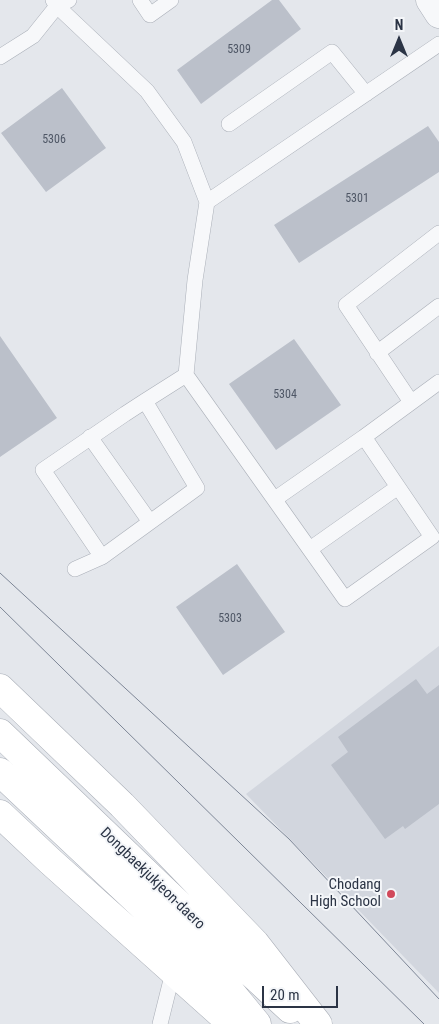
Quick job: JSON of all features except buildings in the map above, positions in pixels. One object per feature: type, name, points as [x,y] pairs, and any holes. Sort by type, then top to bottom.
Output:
[{"type":"main road","points":[[0,688],[122,805],[255,943],[318,1024]]},
{"type":"main road","name":"Dongbaekjukjeon-daero","points":[[0,733],[238,962],[306,1024]]},
{"type":"main road","name":"Dongbaekjukjeon-daero","points":[[0,772],[220,979],[257,1024]]},
{"type":"main road","points":[[0,814],[50,862],[232,1024]]},
{"type":"street","points":[[430,0],[439,14]]},
{"type":"lane","points":[[140,0],[150,15],[171,0]]},
{"type":"lane","points":[[0,57],[33,36],[59,2],[147,91],[184,142],[207,202],[195,280],[186,375],[345,599],[432,537],[364,437]]},
{"type":"lane","points":[[207,202],[439,44]]},
{"type":"lane","points":[[229,124],[332,52],[366,94]]},
{"type":"lane","points":[[411,402],[346,305],[439,233]]},
{"type":"lane","points":[[377,353],[439,306]]},
{"type":"lane","points":[[102,557],[43,470],[186,375]]},
{"type":"lane","points":[[275,499],[439,382]]},
{"type":"lane","points":[[75,570],[102,557],[197,488],[145,401]]},
{"type":"lane","points":[[90,437],[150,522]]},
{"type":"lane","points":[[310,549],[398,487]]},
{"type":"lane","points":[[160,1024],[173,972]]},
{"type":"shaded area","name":"Chodang High School","points":[[439,646],[439,993],[246,794]]},
{"type":"tram line","points":[[0,573],[289,839],[439,999]]},
{"type":"tram line","points":[[0,607],[424,1024]]},
{"type":"place","name":"Chodang High School","points":[[391,894]]}]
